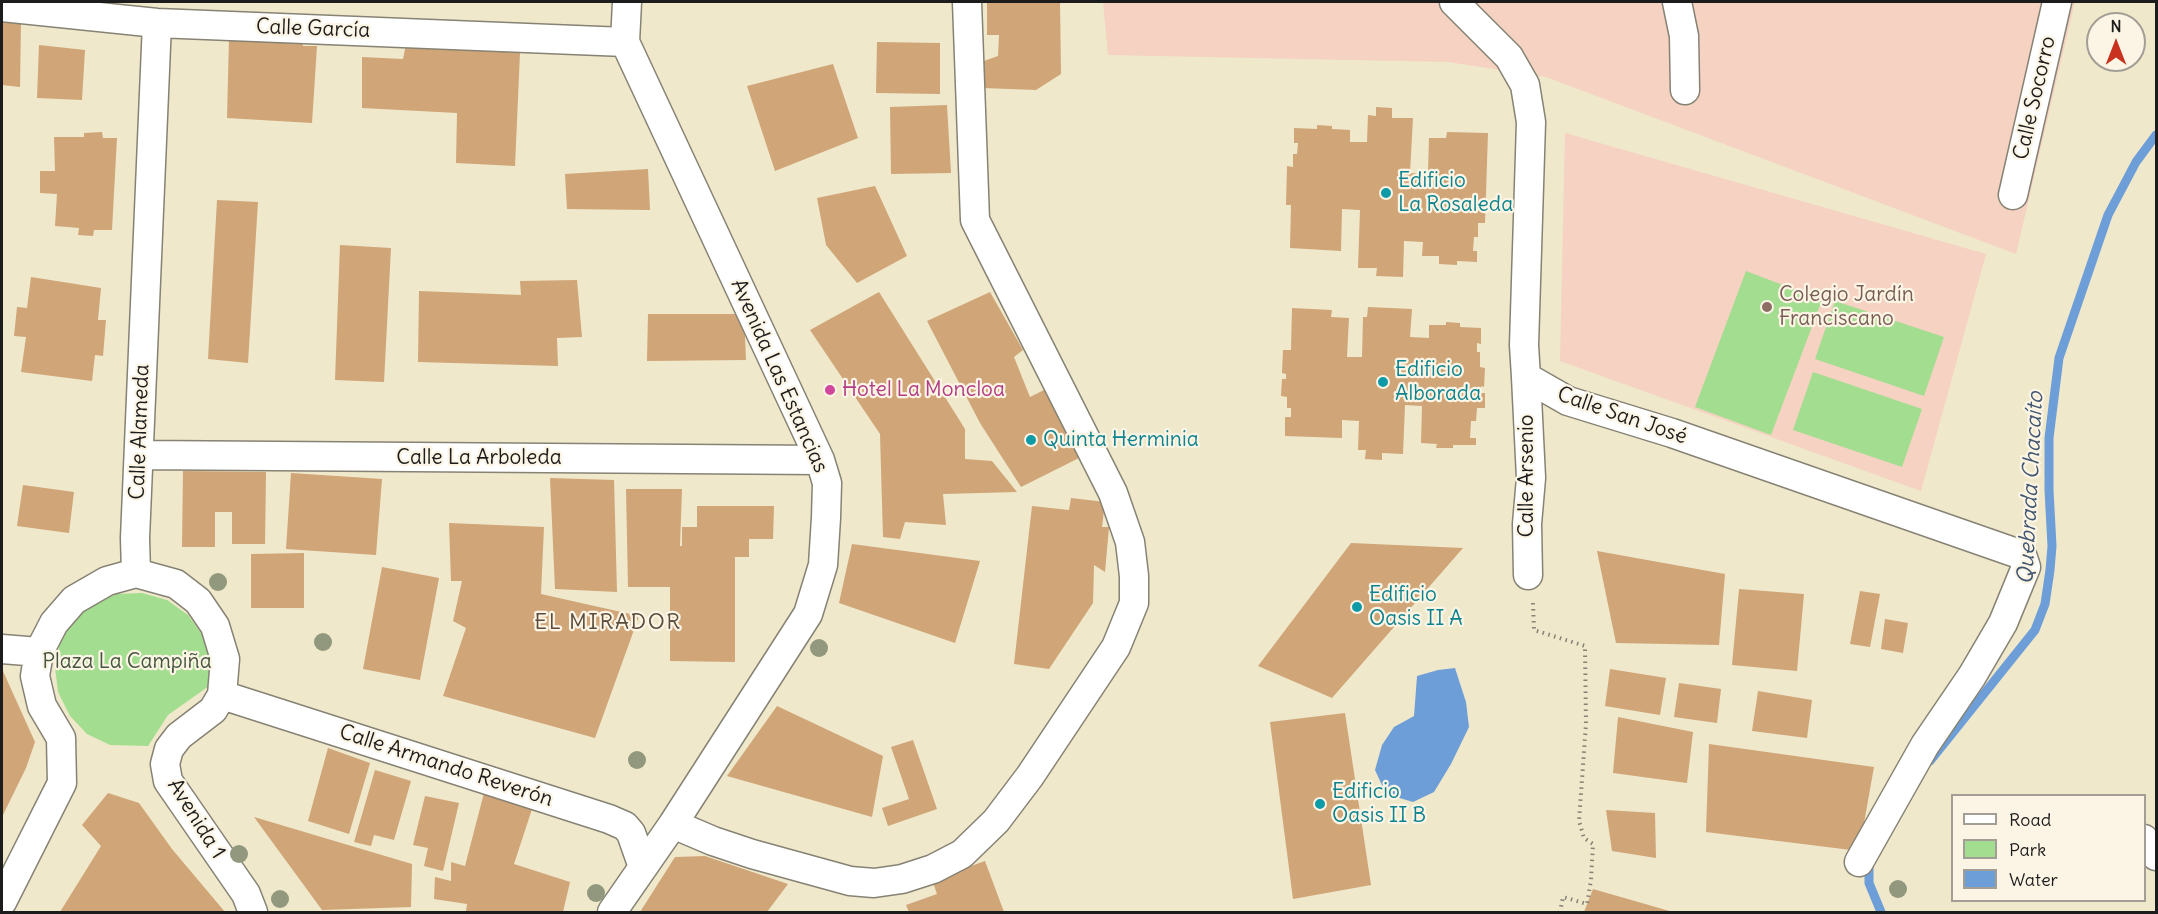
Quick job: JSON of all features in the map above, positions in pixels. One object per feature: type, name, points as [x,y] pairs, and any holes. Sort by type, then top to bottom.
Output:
[{"type":"street","name":"Avenida Las Estancias","points":[[612,912],[673,824],[808,614],[823,565],[827,483],[820,460],[625,42],[627,2]]},
{"type":"street","points":[[673,824],[712,841],[752,854],[850,881],[874,883],[902,879],[933,868],[962,854],[996,821],[1030,776],[1116,647],[1134,603],[1130,542],[1113,494],[975,220],[967,2]]},
{"type":"street","points":[[1454,2],[1509,57],[1525,85],[1531,122],[1524,345],[1526,377]]},
{"type":"street","points":[[1677,2],[1684,36],[1685,90]]},
{"type":"street","name":"Calle Socorro","points":[[2013,195],[2057,2]]},
{"type":"street","name":"Calle García","points":[[2,7],[32,5],[157,23],[625,42]]},
{"type":"street","name":"Calle Alameda","points":[[136,573],[135,538],[157,23]]},
{"type":"street","name":"Calle San José","points":[[1526,377],[1568,401],[1672,433],[2022,555],[2026,567],[2003,623],[1972,676],[1925,745],[1859,862]]},
{"type":"street","name":"Calle Arsenio","points":[[1526,377],[1531,478],[1527,524],[1528,575]]},
{"type":"street","name":"Calle La Arboleda","points":[[139,455],[820,460]]},
{"type":"street","points":[[2,902],[62,783],[61,738],[42,706],[35,676],[39,652],[54,623],[74,600],[107,581],[136,573],[176,584],[198,601],[215,626],[225,659],[222,695]]},
{"type":"street","points":[[2,649],[39,652]]},
{"type":"street","name":"Calle Armando Reverón","points":[[222,695],[609,819],[625,826],[631,833],[644,867]]},
{"type":"street","name":"Avenida 1","points":[[222,695],[213,710],[178,736],[169,749],[165,764],[168,781],[246,894],[253,912]]},
{"type":"street","points":[[2146,840],[2157,856]]},
{"type":"path","points":[[1528,575],[1534,611],[1534,630],[1585,646],[1586,724],[1579,821],[1584,838],[1593,844],[1591,880],[1587,904],[1563,897],[1560,912]]},
{"type":"shaded area","points":[[1103,2],[2075,2],[2016,254],[1546,77],[1448,62],[1108,55]]},
{"type":"shaded area","name":"Colegio Jardín Franciscano","points":[[1565,133],[1986,254],[1921,491],[1560,361]]},
{"type":"green space","points":[[1746,271],[1822,300],[1771,435],[1695,407]]},
{"type":"green space","points":[[1835,301],[1944,337],[1924,396],[1815,359]]},
{"type":"green space","points":[[1813,372],[1922,409],[1902,467],[1793,430]]},
{"type":"green space","name":"Plaza La Campiña","points":[[142,593],[167,600],[188,615],[203,636],[210,661],[209,686],[168,715],[148,746],[110,745],[87,734],[70,716],[58,692],[55,667],[60,642],[73,620],[93,603],[117,594]]},
{"type":"water","points":[[1455,668],[1466,702],[1469,727],[1451,764],[1434,792],[1413,802],[1386,794],[1375,770],[1382,745],[1394,727],[1414,716],[1417,676]]},
{"type":"building","points":[[987,2],[1060,2],[1061,74],[1036,90],[983,88],[984,61],[998,56],[999,35],[987,35]]},
{"type":"building","points":[[2,21],[21,22],[20,87],[2,85]]},
{"type":"building","points":[[246,35],[302,37],[303,46],[317,46],[312,123],[227,118],[229,39],[246,42]]},
{"type":"building","points":[[877,42],[940,43],[940,94],[876,93]]},
{"type":"building","points":[[406,44],[520,53],[515,166],[456,163],[457,113],[362,108],[362,57],[403,59]]},
{"type":"building","points":[[39,45],[85,50],[82,100],[37,98]]},
{"type":"building","points":[[833,64],[858,138],[775,171],[747,86]]},
{"type":"building","points":[[947,105],[951,173],[891,174],[890,107]]},
{"type":"building","name":"Edificio La Rosaleda","points":[[1376,107],[1392,108],[1392,118],[1413,118],[1410,173],[1428,174],[1429,138],[1446,138],[1447,132],[1488,133],[1485,223],[1478,223],[1478,237],[1474,237],[1473,251],[1477,251],[1477,262],[1457,261],[1457,265],[1439,264],[1439,256],[1422,256],[1423,242],[1404,241],[1403,277],[1376,276],[1377,268],[1358,268],[1360,210],[1342,209],[1341,251],[1290,248],[1291,205],[1286,205],[1287,166],[1293,167],[1293,154],[1297,154],[1298,143],[1294,143],[1294,128],[1317,129],[1317,125],[1332,126],[1332,129],[1350,130],[1350,142],[1367,142],[1368,115],[1376,116]]},
{"type":"building","points":[[102,132],[103,138],[117,138],[112,230],[94,230],[93,236],[78,235],[79,228],[55,226],[57,194],[40,193],[40,171],[55,171],[54,137],[84,137],[84,133]]},
{"type":"building","points":[[648,169],[650,210],[567,209],[565,174]]},
{"type":"building","points":[[875,186],[907,256],[857,283],[826,245],[817,198]]},
{"type":"building","points":[[217,200],[258,202],[248,363],[208,359]]},
{"type":"building","points":[[340,245],[391,248],[384,382],[335,380]]},
{"type":"building","points":[[31,277],[101,288],[98,320],[106,320],[103,356],[95,355],[92,381],[21,372],[26,337],[14,336],[17,307],[27,308]]},
{"type":"building","points":[[577,280],[582,337],[557,338],[558,366],[418,362],[419,291],[521,295],[520,281]]},
{"type":"building","points":[[879,292],[965,429],[965,459],[992,461],[1017,492],[943,494],[946,525],[905,522],[900,539],[883,537],[880,434],[810,330]]},
{"type":"building","points":[[990,292],[1023,350],[1014,357],[1030,397],[1046,389],[1081,457],[1021,487],[980,423],[927,321]]},
{"type":"building","name":"Edificio Alborada","points":[[1368,307],[1412,309],[1410,337],[1429,338],[1429,325],[1446,325],[1446,322],[1460,323],[1460,327],[1481,328],[1481,344],[1477,343],[1477,352],[1480,352],[1480,367],[1485,368],[1484,387],[1481,386],[1481,393],[1485,393],[1485,408],[1477,408],[1476,421],[1471,421],[1470,438],[1476,438],[1476,445],[1436,448],[1437,444],[1421,443],[1422,406],[1405,405],[1403,454],[1382,453],[1382,460],[1365,459],[1366,450],[1358,450],[1359,421],[1342,420],[1342,438],[1285,436],[1285,417],[1291,417],[1291,408],[1287,408],[1287,397],[1281,396],[1282,379],[1286,379],[1286,374],[1282,373],[1283,350],[1291,350],[1292,308],[1332,310],[1331,317],[1349,318],[1347,357],[1362,357],[1363,317],[1367,317]]},
{"type":"building","points":[[648,314],[744,314],[746,360],[647,361]]},
{"type":"building","points":[[183,471],[266,472],[265,544],[232,544],[232,512],[215,512],[215,547],[182,547]]},
{"type":"building","points":[[291,473],[382,479],[376,555],[286,549]]},
{"type":"building","points":[[550,478],[614,480],[617,592],[555,589]]},
{"type":"building","points":[[23,485],[74,492],[69,533],[17,526]]},
{"type":"building","points":[[626,489],[682,489],[680,546],[682,546],[682,527],[697,527],[697,506],[774,506],[773,539],[749,539],[749,557],[735,557],[735,662],[670,661],[670,587],[628,587]]},
{"type":"building","points":[[1071,498],[1105,502],[1102,527],[1109,527],[1105,572],[1094,565],[1093,603],[1049,669],[1014,664],[1032,506],[1069,510]]},
{"type":"building","points":[[449,523],[544,527],[541,594],[639,616],[595,738],[443,696],[466,628],[453,621],[462,581],[451,581]]},
{"type":"building","name":"Edificio Oasis II A","points":[[1351,543],[1463,548],[1332,698],[1258,666]]},
{"type":"building","points":[[852,544],[980,561],[955,643],[839,603]]},
{"type":"building","points":[[1597,551],[1725,574],[1719,645],[1616,643]]},
{"type":"building","points":[[304,553],[304,608],[251,608],[251,554]]},
{"type":"building","points":[[382,567],[439,578],[420,680],[363,669]]},
{"type":"building","points":[[1739,589],[1804,594],[1797,671],[1732,665]]},
{"type":"building","points":[[1860,591],[1880,594],[1870,647],[1850,644]]},
{"type":"building","points":[[1885,619],[1908,623],[1903,653],[1881,649]]},
{"type":"building","points":[[2,669],[35,742],[26,768],[2,817]]},
{"type":"building","points":[[1610,669],[1666,678],[1660,715],[1605,706]]},
{"type":"building","points":[[1679,683],[1721,689],[1717,723],[1674,717]]},
{"type":"building","points":[[1758,691],[1812,700],[1807,738],[1752,731]]},
{"type":"building","points":[[777,706],[883,756],[872,817],[727,776]]},
{"type":"building","name":"Edificio Oasis II B","points":[[1345,713],[1371,885],[1293,899],[1270,722]]},
{"type":"building","points":[[1618,717],[1693,732],[1687,783],[1613,773]]},
{"type":"building","points":[[913,740],[937,809],[888,826],[882,808],[909,799],[891,747]]},
{"type":"building","points":[[1709,744],[1874,767],[1859,851],[1706,832]]},
{"type":"building","points":[[328,748],[370,763],[349,834],[308,821]]},
{"type":"building","points":[[375,770],[411,781],[394,840],[374,835],[371,846],[354,842]]},
{"type":"building","points":[[485,789],[533,806],[514,864],[570,882],[563,912],[466,912],[467,904],[434,899],[435,877],[451,881],[451,862],[465,866]]},
{"type":"building","points":[[108,793],[139,803],[172,849],[225,912],[60,912],[101,846],[82,825]]},
{"type":"building","points":[[425,796],[459,803],[443,871],[424,866],[428,848],[413,845]]},
{"type":"building","points":[[1606,810],[1655,813],[1656,858],[1612,851]]},
{"type":"building","points":[[254,817],[412,864],[411,907],[322,910]]},
{"type":"building","points":[[705,856],[788,884],[767,912],[640,912],[675,857]]},
{"type":"building","points":[[985,861],[1004,912],[909,912],[906,905],[937,894],[932,880]]},
{"type":"building","points":[[1593,889],[1673,912],[1584,912]]},
{"type":"waterway","name":"Quebrada Chacaíto","points":[[1930,761],[2035,630],[2045,604],[2052,546],[2049,438],[2059,358],[2108,215],[2136,162],[2156,135]]},
{"type":"waterway","name":"Quebrada Chacaíto","points":[[1869,859],[1869,883],[1881,912]]},
{"type":"place","name":"Edificio La Rosaleda","points":[[1386,193]]},
{"type":"place","name":"Colegio Jardín Franciscano","points":[[1767,307]]},
{"type":"place","name":"Edificio Alborada","points":[[1383,382]]},
{"type":"place","name":"Hotel La Moncloa","points":[[830,390]]},
{"type":"place","name":"Quinta Herminia","points":[[1031,440]]},
{"type":"place","name":"Edificio Oasis II A","points":[[1357,607]]},
{"type":"place","name":"Edificio Oasis II B","points":[[1320,804]]},
{"type":"district","name":"EL MIRADOR","points":[[608,623]]}]
